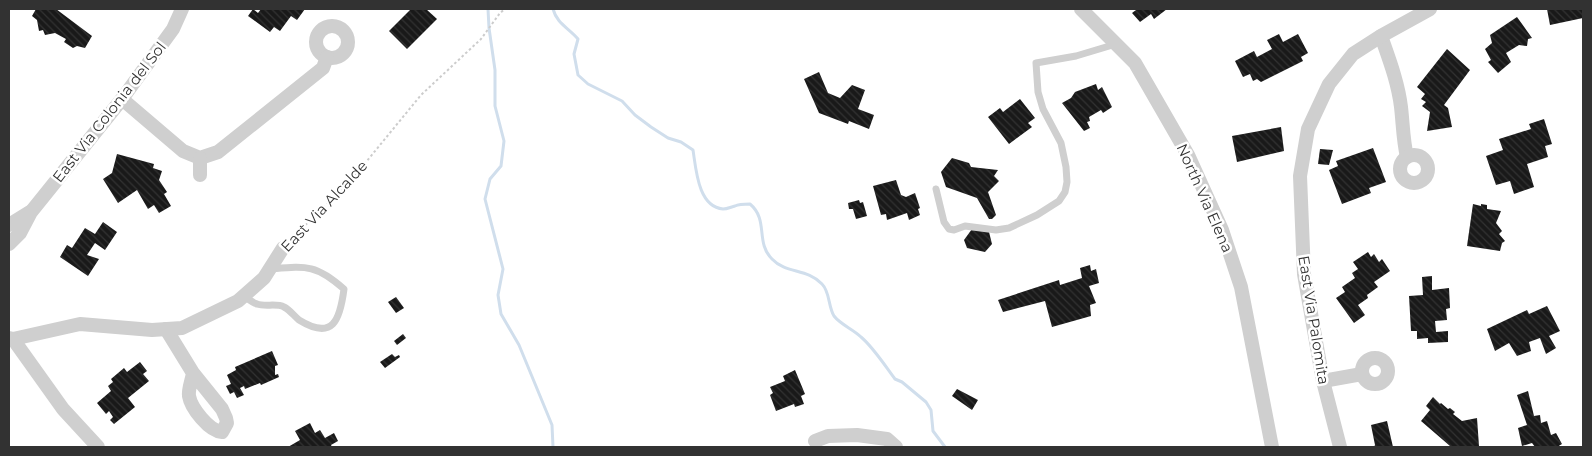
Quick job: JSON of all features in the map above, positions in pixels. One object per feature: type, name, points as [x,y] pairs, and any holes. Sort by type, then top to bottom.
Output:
[{"type":"street","name":"East Via Colonia del Sol","points":[[9,244],[20,234],[31,212],[122,99],[172,29],[182,9]]},
{"type":"street","name":"North Via Elena","points":[[1081,9],[1135,63],[1188,155],[1222,230],[1240,287],[1272,447]]},
{"type":"street","name":"East Via Palomita","points":[[1340,447],[1322,381],[1304,274],[1300,176],[1308,130],[1329,84],[1353,54],[1430,9]]},
{"type":"street","points":[[1381,36],[1396,80],[1407,157]]},
{"type":"street","points":[[122,99],[184,150],[200,158],[218,152],[270,111],[323,68],[327,57]]},
{"type":"street","points":[[200,158],[200,175]]},
{"type":"street","name":"East Via Colonia del Sol","points":[[9,226],[31,212]]},
{"type":"street","name":"East Via Alcalde","points":[[11,338],[80,324],[152,330],[182,328],[238,301],[264,278],[283,248]]},
{"type":"street","points":[[166,329],[193,373]]},
{"type":"street","points":[[11,338],[63,409],[98,447]]},
{"type":"street","points":[[1322,381],[1362,374]]},
{"type":"street","points":[[816,441],[828,436],[857,436],[886,440],[896,447]]},
{"type":"lane","points":[[936,189],[944,222],[949,229],[954,230],[965,226],[996,230],[1009,228],[1037,215],[1059,201],[1065,192],[1067,182],[1066,167],[1061,144],[1038,92],[1036,63],[1076,56],[1116,44]]},
{"type":"lane","points":[[244,296],[257,304],[284,306],[297,318],[314,328],[328,328],[335,323],[342,308],[344,289],[328,275],[304,266],[270,269]]},
{"type":"path","name":"East Via Alcalde","points":[[283,248],[348,184],[421,95],[481,39],[505,9]]},
{"type":"building","points":[[36,9],[56,9],[92,36],[85,48],[77,46],[73,48],[64,42],[66,39],[55,33],[45,35],[43,30],[39,31],[37,20],[32,16]]},
{"type":"building","points":[[253,9],[258,13],[261,9],[305,9],[297,20],[291,16],[280,31],[274,27],[270,32],[248,16]]},
{"type":"building","points":[[411,9],[426,9],[437,19],[407,49],[389,31]]},
{"type":"building","points":[[1135,9],[1167,9],[1154,19],[1151,14],[1140,22],[1132,13]]},
{"type":"building","points":[[1547,9],[1583,9],[1583,18],[1550,25]]},
{"type":"building","points":[[1517,17],[1532,38],[1528,39],[1527,46],[1519,45],[1506,53],[1511,62],[1498,73],[1488,62],[1491,60],[1485,49],[1492,43],[1490,35]]},
{"type":"building","points":[[1279,34],[1283,42],[1298,34],[1308,53],[1301,57],[1303,61],[1261,82],[1257,79],[1253,81],[1250,74],[1243,77],[1235,61],[1254,51],[1257,57],[1272,49],[1267,40]]},
{"type":"building","points":[[1447,49],[1470,70],[1444,105],[1448,108],[1452,127],[1427,131],[1430,112],[1422,106],[1426,102],[1421,99],[1425,94],[1417,87]]},
{"type":"building","points":[[819,72],[828,93],[840,98],[852,85],[865,90],[858,109],[874,115],[869,129],[849,121],[848,124],[819,113],[804,79]]},
{"type":"building","points":[[1096,84],[1098,90],[1102,87],[1112,107],[1103,113],[1101,110],[1089,117],[1090,121],[1087,122],[1090,128],[1084,131],[1062,103],[1071,98],[1075,92]]},
{"type":"building","points":[[1020,99],[1035,118],[1028,123],[1032,127],[1009,144],[988,117],[1000,108],[1003,112]]},
{"type":"building","points":[[1544,119],[1552,144],[1545,146],[1548,157],[1527,164],[1534,187],[1514,194],[1510,181],[1496,185],[1486,156],[1503,150],[1499,139],[1531,129],[1529,124]]},
{"type":"building","points":[[1281,127],[1284,151],[1237,162],[1232,136]]},
{"type":"building","points":[[1373,148],[1386,182],[1369,188],[1371,193],[1342,204],[1329,170],[1338,166],[1336,161]]},
{"type":"building","points":[[1320,149],[1333,150],[1329,165],[1318,164]]},
{"type":"building","points":[[117,154],[154,164],[153,168],[162,171],[159,180],[167,192],[164,194],[171,206],[159,213],[154,205],[148,209],[137,190],[118,203],[103,179],[112,173]]},
{"type":"building","points":[[952,158],[969,163],[971,167],[998,170],[994,176],[999,181],[988,192],[996,215],[992,219],[989,219],[977,198],[946,187],[941,172]]},
{"type":"building","points":[[896,180],[901,195],[906,197],[915,193],[920,208],[918,209],[920,215],[909,220],[907,213],[887,220],[886,214],[881,215],[873,186]]},
{"type":"building","points":[[859,200],[860,203],[863,202],[867,216],[856,219],[853,209],[849,209],[848,203]]},
{"type":"building","points":[[1473,204],[1487,205],[1487,209],[1501,211],[1496,223],[1502,231],[1499,234],[1505,241],[1502,243],[1500,251],[1467,246]]},
{"type":"building","points":[[103,222],[117,232],[105,250],[95,243],[87,255],[99,259],[88,276],[60,257],[67,245],[72,248],[85,228],[95,234]]},
{"type":"building","points":[[972,229],[989,232],[992,244],[985,252],[967,248],[964,240]]},
{"type":"building","points":[[1368,252],[1371,257],[1374,254],[1379,262],[1382,259],[1390,271],[1374,282],[1378,287],[1358,305],[1365,315],[1354,323],[1336,298],[1345,292],[1342,287],[1355,278],[1352,273],[1358,269],[1353,262]]},
{"type":"building","points":[[1090,265],[1091,271],[1096,269],[1099,283],[1089,286],[1096,303],[1090,305],[1091,316],[1052,327],[1045,301],[1003,312],[998,300],[1059,280],[1060,285],[1082,278],[1080,268]]},
{"type":"building","points":[[1432,276],[1432,290],[1449,288],[1450,308],[1446,309],[1447,320],[1435,321],[1436,332],[1448,331],[1448,342],[1428,343],[1428,338],[1417,339],[1417,331],[1411,331],[1409,296],[1423,295],[1422,277]]},
{"type":"building","points":[[396,297],[404,308],[396,313],[388,302]]},
{"type":"building","points":[[1547,306],[1560,331],[1549,336],[1556,348],[1546,354],[1540,338],[1529,342],[1531,351],[1517,356],[1509,343],[1495,351],[1487,329],[1527,310],[1529,314]]},
{"type":"building","points":[[403,334],[406,338],[397,345],[394,341]]},
{"type":"building","points":[[272,351],[278,365],[275,366],[275,375],[278,374],[279,377],[261,385],[260,383],[245,389],[244,386],[240,388],[244,395],[237,398],[234,392],[230,394],[226,386],[231,384],[227,375],[236,370],[235,367]]},
{"type":"building","points":[[392,354],[395,357],[399,355],[400,357],[385,368],[380,362]]},
{"type":"building","points":[[140,362],[147,371],[143,374],[149,381],[128,398],[135,407],[114,424],[110,420],[113,417],[109,411],[106,414],[97,403],[111,391],[108,386],[113,382],[111,379],[124,368],[127,372]]},
{"type":"building","points":[[795,370],[805,394],[801,396],[804,404],[795,407],[794,404],[776,411],[770,395],[773,393],[770,387],[785,381],[783,376]]},
{"type":"building","points":[[957,389],[978,400],[972,410],[952,396]]},
{"type":"building","points":[[1528,391],[1534,416],[1540,415],[1541,423],[1547,421],[1551,435],[1556,433],[1562,444],[1557,447],[1535,447],[1532,443],[1522,446],[1518,428],[1527,425],[1517,395]]},
{"type":"building","points":[[1433,397],[1440,404],[1455,412],[1453,414],[1462,421],[1477,418],[1479,446],[1450,447],[1421,421],[1430,410],[1426,406]]},
{"type":"building","points":[[1387,421],[1393,447],[1374,447],[1371,425]]},
{"type":"building","points":[[310,423],[315,433],[320,430],[325,438],[334,433],[338,441],[331,445],[332,447],[288,447],[300,440],[295,431]]},
{"type":"waterway","points":[[488,9],[495,70],[495,106],[504,141],[501,166],[490,179],[485,199],[503,269],[498,295],[501,314],[519,345],[552,425],[553,447]]},
{"type":"waterway","points":[[553,9],[560,22],[578,39],[574,54],[578,75],[588,84],[622,101],[635,115],[651,127],[693,150],[697,176],[708,202],[715,207],[723,209],[750,204],[756,210],[761,224],[764,245],[772,259],[784,267],[810,275],[825,287],[834,316],[866,341],[895,379],[902,382],[926,402],[931,410],[933,431],[945,447]]}]
